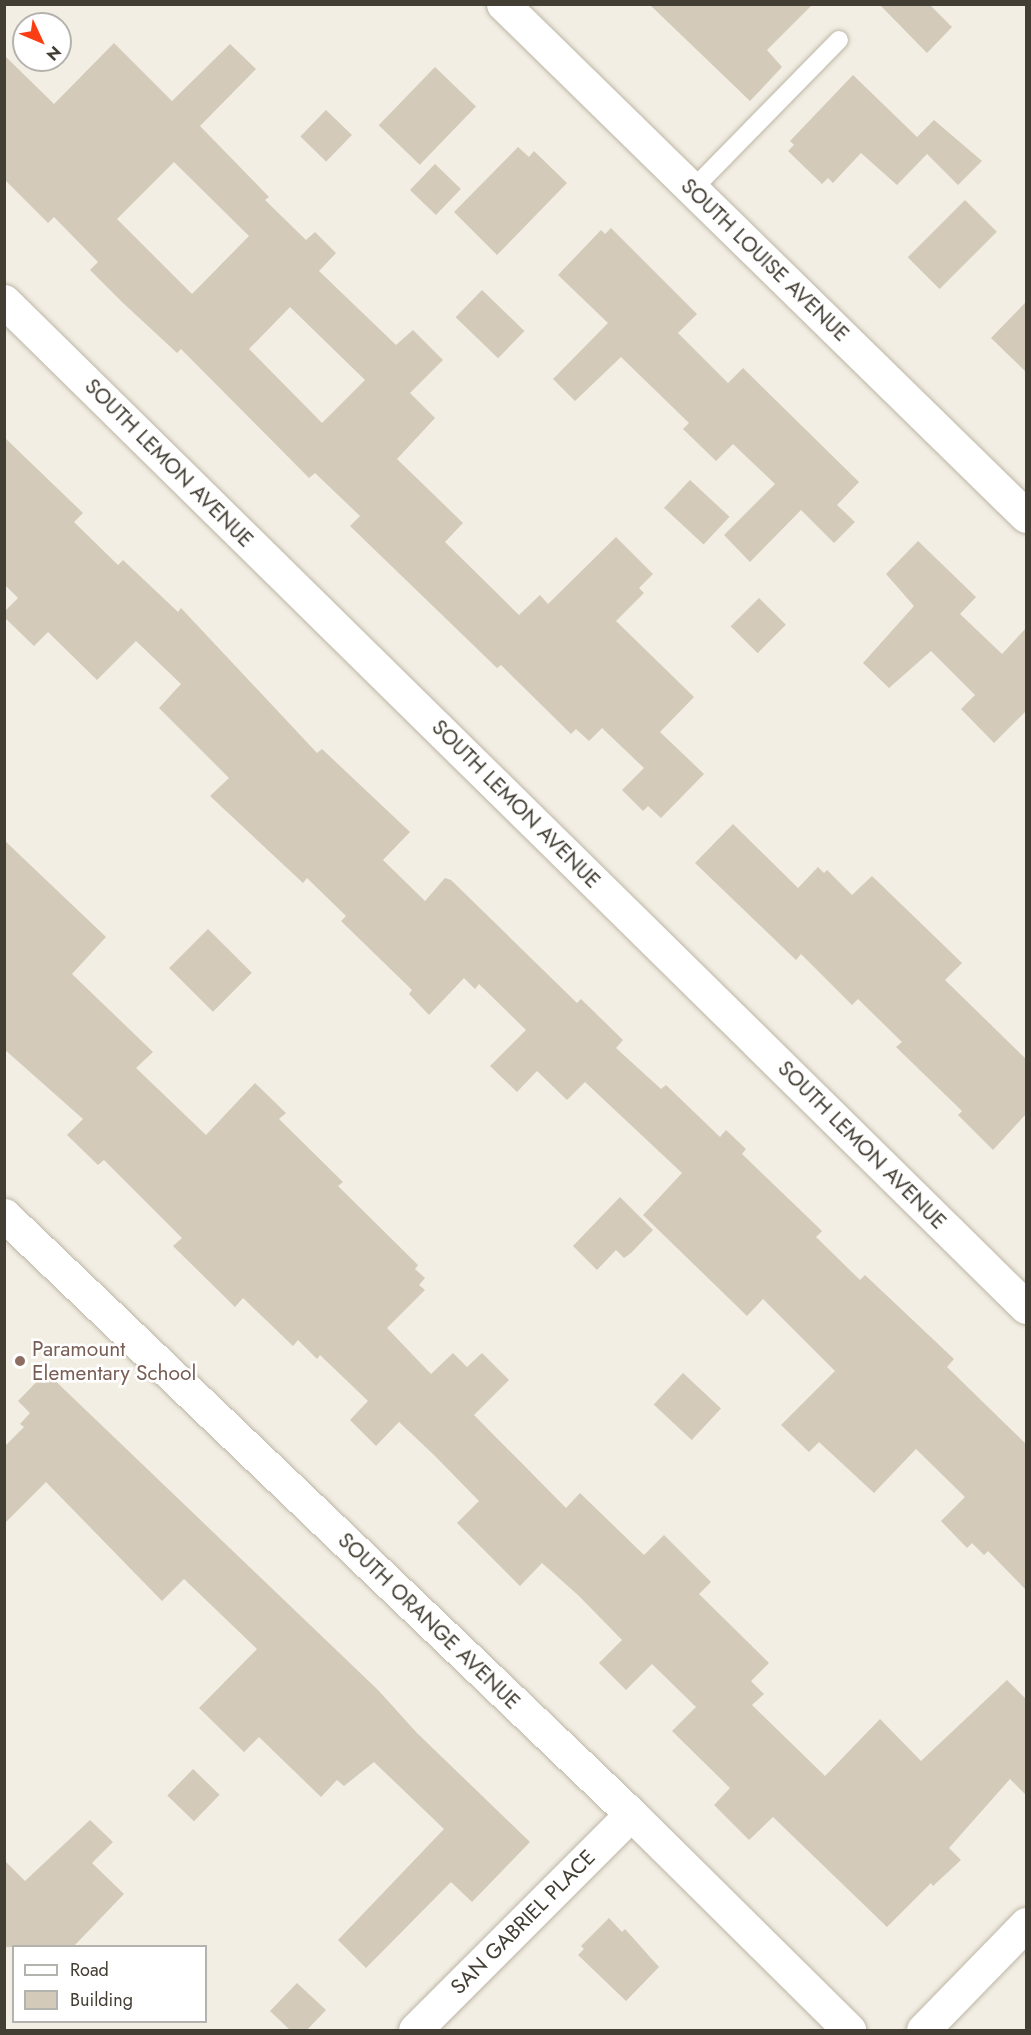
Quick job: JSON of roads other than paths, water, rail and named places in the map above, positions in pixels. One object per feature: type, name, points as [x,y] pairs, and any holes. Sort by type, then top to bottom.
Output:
[{"type":"street","name":"SOUTH LOUISE AVENUE","points":[[503,4],[1026,516]]},
{"type":"street","name":"SOUTH LEMON AVENUE","points":[[4,301],[1026,1307]]},
{"type":"street","name":"SOUTH ORANGE AVENUE","points":[[4,1215],[631,1814],[849,2031]]},
{"type":"street","name":"SAN GABRIEL PLACE","points":[[415,2031],[631,1814]]},
{"type":"street","points":[[923,2031],[1026,1924]]},
{"type":"lane","points":[[692,190],[839,40]]},
{"type":"place","name":"Paramount Elementary School","points":[[20,1361]]}]
